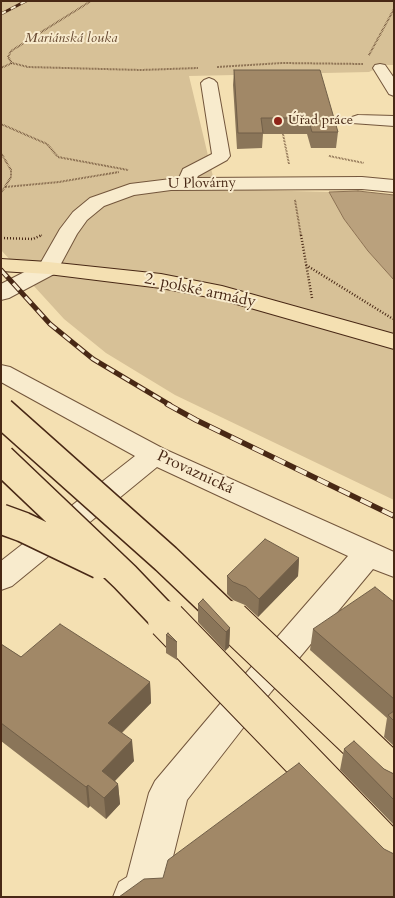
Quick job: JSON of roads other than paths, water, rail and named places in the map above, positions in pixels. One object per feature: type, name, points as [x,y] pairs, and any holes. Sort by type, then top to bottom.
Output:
[{"type":"main road","name":"2. polské armády","points":[[1,265],[48,268],[161,281],[222,293],[394,342]]},
{"type":"main road","points":[[1,412],[166,559],[394,775]]},
{"type":"main road","points":[[1,459],[125,577],[394,855]]},
{"type":"main road","points":[[1,519],[23,526],[125,577]]},
{"type":"street","points":[[380,68],[394,91]]},
{"type":"street","points":[[187,184],[189,173],[221,156],[208,73]]},
{"type":"street","points":[[358,120],[394,121]]},
{"type":"street","name":"U Plovárny","points":[[48,268],[67,233],[80,216],[97,202],[130,190],[151,186],[187,184],[362,183],[394,186]]},
{"type":"street","points":[[1,293],[48,268]]},
{"type":"street","name":"Provaznická","points":[[6,380],[154,455],[382,560]]},
{"type":"street","points":[[1,578],[154,455]]},
{"type":"street","points":[[134,897],[145,889],[169,793],[259,682],[382,560]]},
{"type":"railway","points":[[1,14],[26,1]]},
{"type":"railway","points":[[1,270],[50,324],[93,359],[170,405]]},
{"type":"railway","points":[[167,404],[196,420],[394,516]]},
{"type":"place","name":"Úřad práce","points":[[278,121]]},
{"type":"park label","name":"Mariánská louka","points":[[71,39]]}]
